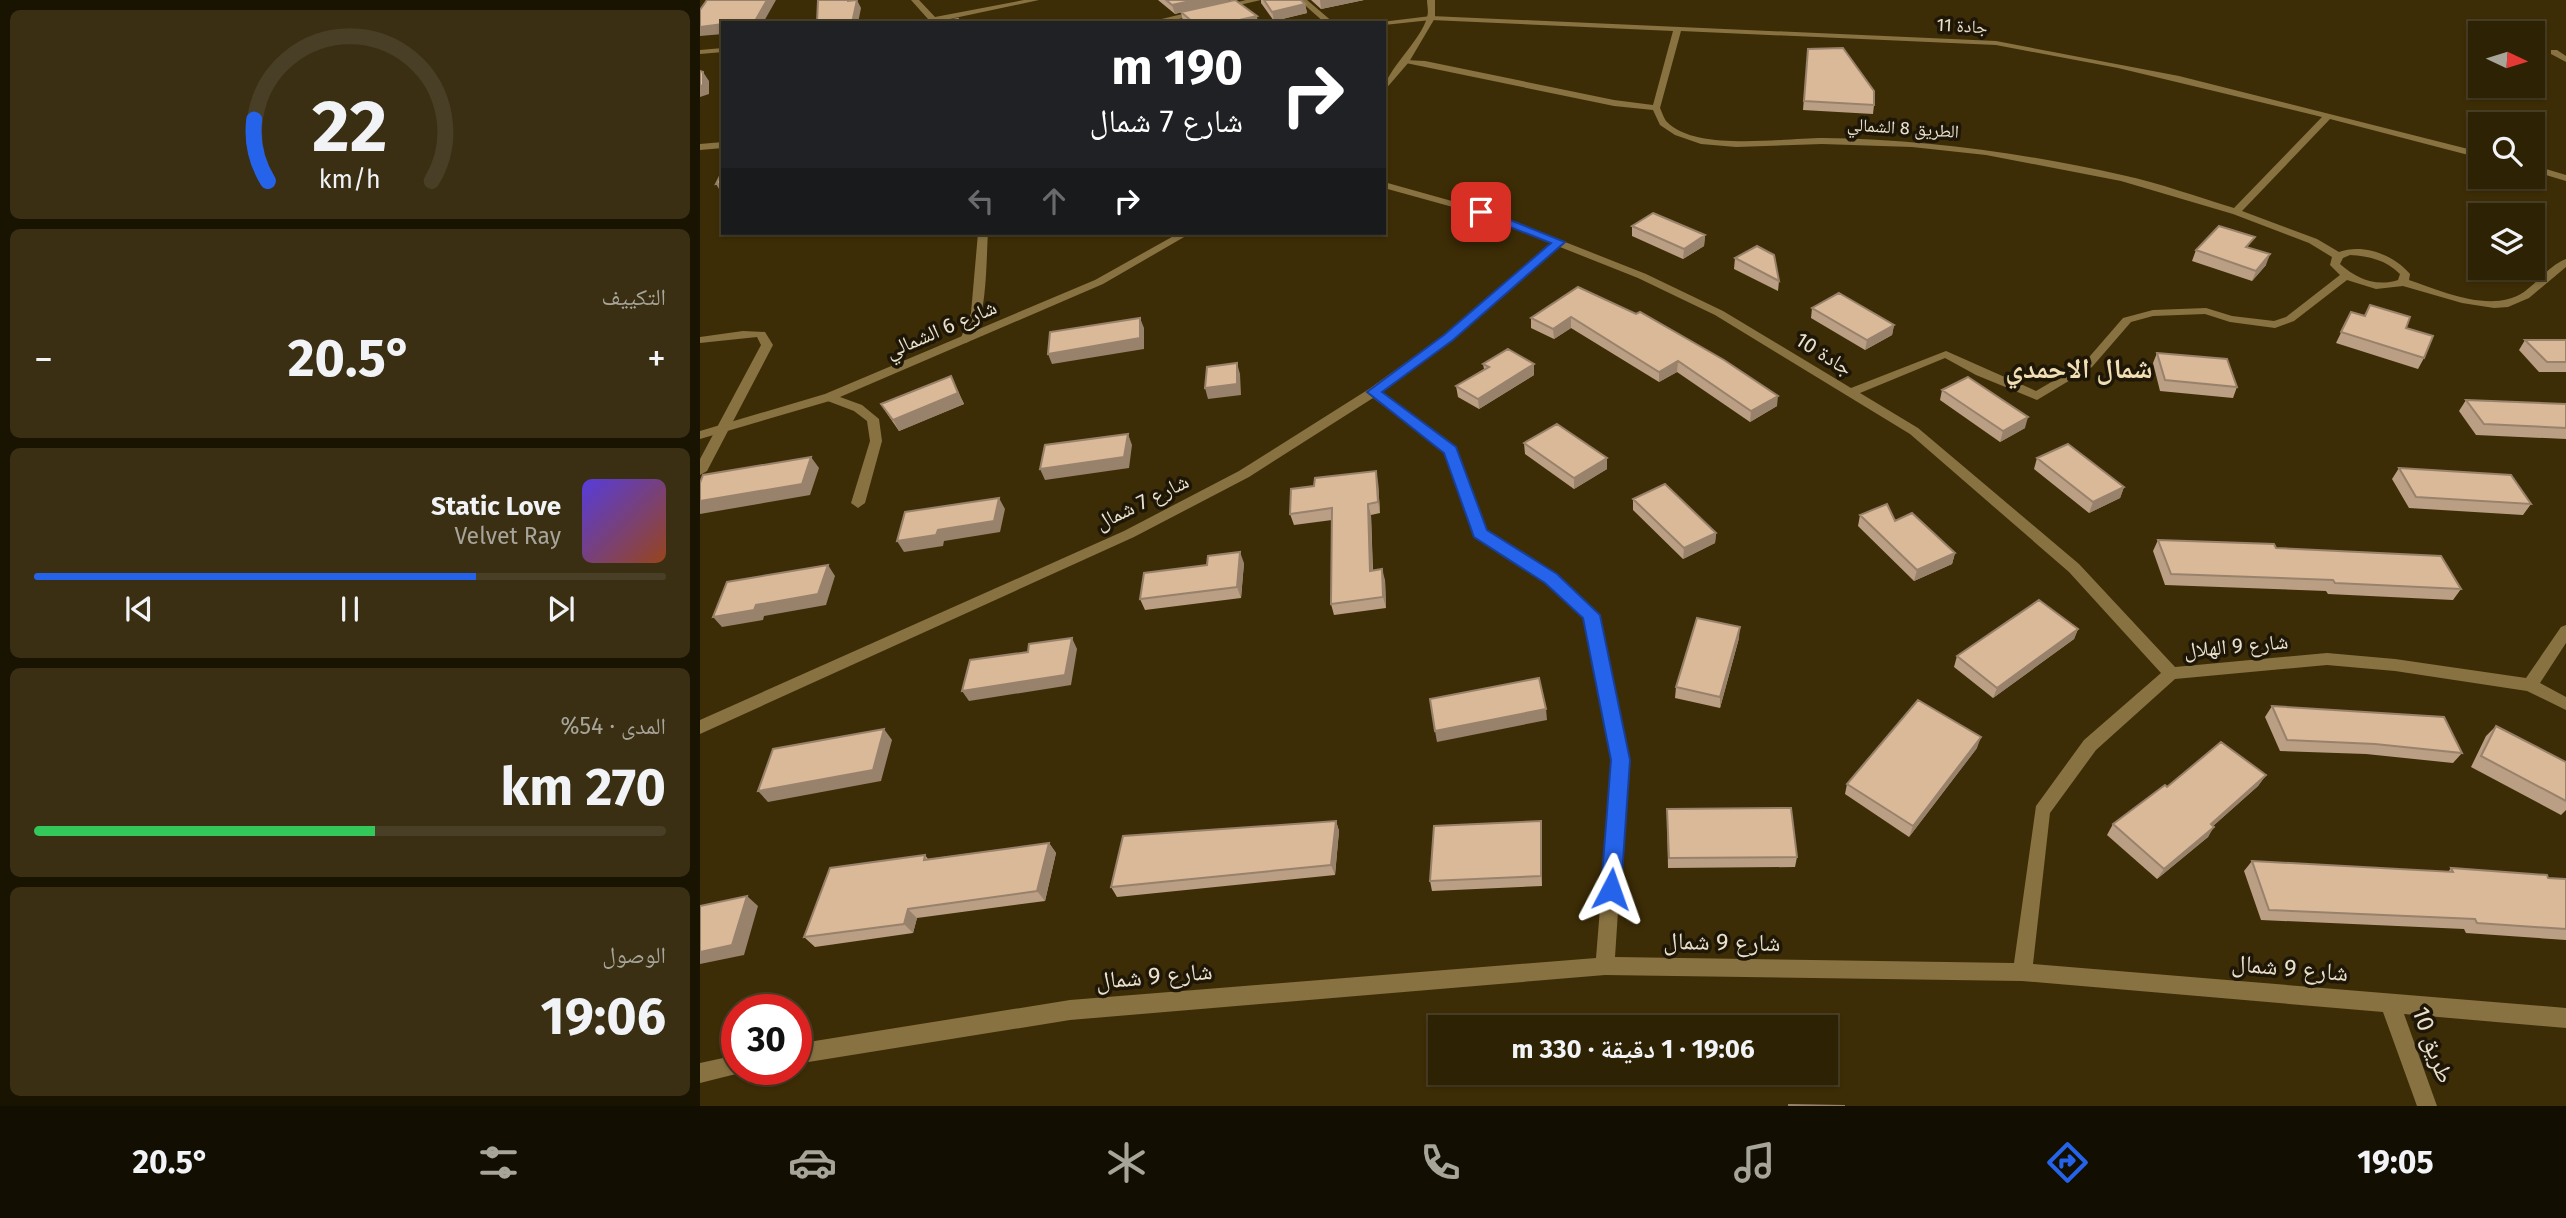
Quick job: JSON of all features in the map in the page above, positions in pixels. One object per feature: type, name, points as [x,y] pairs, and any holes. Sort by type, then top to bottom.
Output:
[{"type":"street","points":[[915,0],[933,20]]},
{"type":"street","points":[[928,21],[1035,0]]},
{"type":"street","points":[[1217,9],[1257,0]]},
{"type":"street","points":[[1303,0],[1327,21]]},
{"type":"street","points":[[1386,86],[1405,62],[1431,18],[1431,0]]},
{"type":"street","points":[[1158,21],[1203,11]]},
{"type":"street","name":"جادة 11","points":[[1386,22],[1431,18],[1996,43],[2078,55],[2141,69],[2468,152]]},
{"type":"street","points":[[1405,62],[1425,63],[1614,103],[1656,108],[1678,28]]},
{"type":"street","points":[[700,52],[721,50]]},
{"type":"street","points":[[2554,52],[2566,60]]},
{"type":"street","name":"الطريق 8 الشمالي","points":[[1656,108],[1663,123],[1678,133],[1701,141],[1736,144],[1822,141],[1912,144],[1986,152],[2123,178],[2236,212],[2313,241],[2338,256],[2358,253],[2384,258],[2398,266],[2405,274],[2403,282]]},
{"type":"street","points":[[2236,212],[2328,116]]},
{"type":"street","points":[[700,147],[721,145]]},
{"type":"street","points":[[2545,172],[2566,178]]},
{"type":"street","name":"جادة 10","points":[[1386,186],[1481,212],[1642,276],[1719,313],[1914,431],[2074,568],[2171,673]]},
{"type":"street","points":[[966,340],[977,313],[983,235]]},
{"type":"street","name":"شارع 6 الشمالي","points":[[700,435],[828,397],[966,340],[1099,282],[1182,235]]},
{"type":"street","name":"شارع 7 شمال","points":[[700,727],[1129,534],[1244,474],[1373,392],[1448,337],[1559,242]]},
{"type":"street","points":[[2338,256],[2335,265],[2345,276],[2377,287],[2403,282],[2451,298],[2491,304],[2517,302],[2566,262]]},
{"type":"street","points":[[1849,393],[1946,354],[2037,396],[2088,365],[2127,320],[2153,313],[2206,311],[2275,325],[2290,319],[2345,276]]},
{"type":"street","points":[[700,340],[761,334],[767,345],[700,471]]},
{"type":"street","points":[[1373,392],[1451,450],[1480,533],[1551,578],[1591,615],[1620,760],[1605,966]]},
{"type":"street","points":[[828,397],[858,408],[873,419],[877,441],[858,503]]},
{"type":"street","points":[[2530,685],[2566,632]]},
{"type":"street","name":"شارع 9 الهلال","points":[[2022,972],[2042,811],[2090,746],[2171,673],[2327,659],[2395,665],[2530,685],[2566,704]]},
{"type":"street","name":"شارع 9 شمال","points":[[812,1051],[1070,1010],[1605,966],[2022,972],[2566,1018]]},
{"type":"street","name":"طريق 10","points":[[2390,1003],[2427,1106]]},
{"type":"street","points":[[700,1073],[721,1068]]},
{"type":"building","points":[[707,0],[767,0],[755,21],[721,21],[721,24],[700,27],[700,10]]},
{"type":"building","points":[[818,0],[857,0],[852,21],[817,21]]},
{"type":"building","points":[[1166,0],[1195,0],[1172,5]]},
{"type":"building","points":[[1235,0],[1257,16],[1235,21],[1192,21],[1181,12]]},
{"type":"building","points":[[1264,0],[1301,0],[1305,4],[1272,12]]},
{"type":"building","points":[[1843,48],[1874,91],[1874,105],[1804,101],[1808,49]]},
{"type":"building","points":[[700,71],[703,72],[703,85],[700,86]]},
{"type":"building","points":[[1653,213],[1705,235],[1684,249],[1632,226]]},
{"type":"building","points":[[2219,226],[2255,237],[2246,247],[2270,254],[2256,271],[2196,250]]},
{"type":"building","points":[[1757,246],[1774,255],[1779,281],[1735,258]]},
{"type":"building","points":[[1578,287],[1636,314],[1640,312],[1724,360],[1778,396],[1751,411],[1678,361],[1659,372],[1571,317],[1553,329],[1531,318]]},
{"type":"building","points":[[1839,293],[1894,325],[1867,340],[1812,308]]},
{"type":"building","points":[[2370,305],[2410,317],[2406,328],[2433,336],[2424,358],[2341,332],[2351,312],[2365,316]]},
{"type":"building","points":[[1140,318],[1140,338],[1048,354],[1050,332]]},
{"type":"building","points":[[2525,340],[2566,340],[2566,362],[2547,362]]},
{"type":"building","points":[[1508,349],[1534,364],[1478,399],[1456,386],[1489,367],[1483,364]]},
{"type":"building","points":[[2157,353],[2227,359],[2237,387],[2165,380]]},
{"type":"building","points":[[1237,363],[1237,384],[1205,388],[1207,367]]},
{"type":"building","points":[[951,376],[958,393],[893,420],[881,404]]},
{"type":"building","points":[[1968,377],[2028,417],[2003,431],[1942,390]]},
{"type":"building","points":[[2466,400],[2566,404],[2566,428],[2484,424]]},
{"type":"building","points":[[1557,424],[1607,458],[1574,478],[1524,443]]},
{"type":"building","points":[[1128,434],[1124,457],[1040,469],[1045,445]]},
{"type":"building","points":[[2068,444],[2124,487],[2093,502],[2037,458]]},
{"type":"building","points":[[811,457],[802,484],[700,501],[703,475]]},
{"type":"building","points":[[2399,468],[2511,475],[2531,504],[2416,497]]},
{"type":"building","points":[[1376,471],[1378,502],[1368,504],[1370,571],[1382,569],[1383,597],[1331,604],[1332,508],[1290,514],[1291,489],[1314,486],[1315,478]]},
{"type":"building","points":[[1665,484],[1716,533],[1684,548],[1633,499]]},
{"type":"building","points":[[999,498],[994,521],[938,530],[936,535],[897,541],[905,512]]},
{"type":"building","points":[[1887,504],[1895,521],[1912,513],[1955,553],[1917,570],[1860,515]]},
{"type":"building","points":[[2158,540],[2274,544],[2276,548],[2441,556],[2461,589],[2335,583],[2333,580],[2171,574]]},
{"type":"building","points":[[1240,552],[1237,587],[1140,599],[1144,573],[1207,565],[1208,556]]},
{"type":"building","points":[[828,565],[818,594],[756,605],[754,610],[713,617],[727,582]]},
{"type":"building","points":[[2039,600],[2078,629],[1997,688],[1957,656]]},
{"type":"building","points":[[1697,618],[1740,627],[1720,697],[1676,687]]},
{"type":"building","points":[[1072,638],[1065,675],[962,691],[970,660],[1028,652],[1029,644]]},
{"type":"building","points":[[1539,678],[1546,709],[1435,731],[1430,699]]},
{"type":"building","points":[[1918,700],[1981,737],[1913,826],[1847,784]]},
{"type":"building","points":[[2272,706],[2444,717],[2462,753],[2375,744],[2287,740]]},
{"type":"building","points":[[2496,726],[2566,762],[2566,801],[2481,756]]},
{"type":"building","points":[[884,729],[873,770],[758,791],[773,749]]},
{"type":"building","points":[[2221,742],[2266,775],[2211,824],[2214,827],[2164,869],[2113,824],[2165,785],[2167,787]]},
{"type":"building","points":[[1791,808],[1797,857],[1669,858],[1667,809]]},
{"type":"building","points":[[1336,821],[1331,865],[1111,887],[1123,836]]},
{"type":"building","points":[[1541,821],[1541,876],[1430,881],[1434,826]]},
{"type":"building","points":[[1049,843],[1037,891],[908,909],[904,924],[804,937],[830,868],[925,855],[924,860]]},
{"type":"building","points":[[2252,861],[2453,872],[2451,868],[2547,875],[2548,878],[2566,879],[2566,929],[2477,923],[2475,919],[2269,910]]},
{"type":"building","points":[[747,896],[732,945],[700,952],[700,906]]},
{"type":"district","name":"شمال الاحمدي","points":[[2079,368]]},
{"type":"route","points":[[1481,212],[1559,242],[1448,337],[1373,392],[1451,450],[1480,533],[1551,578],[1591,615],[1620,760],[1611,889]]}]
